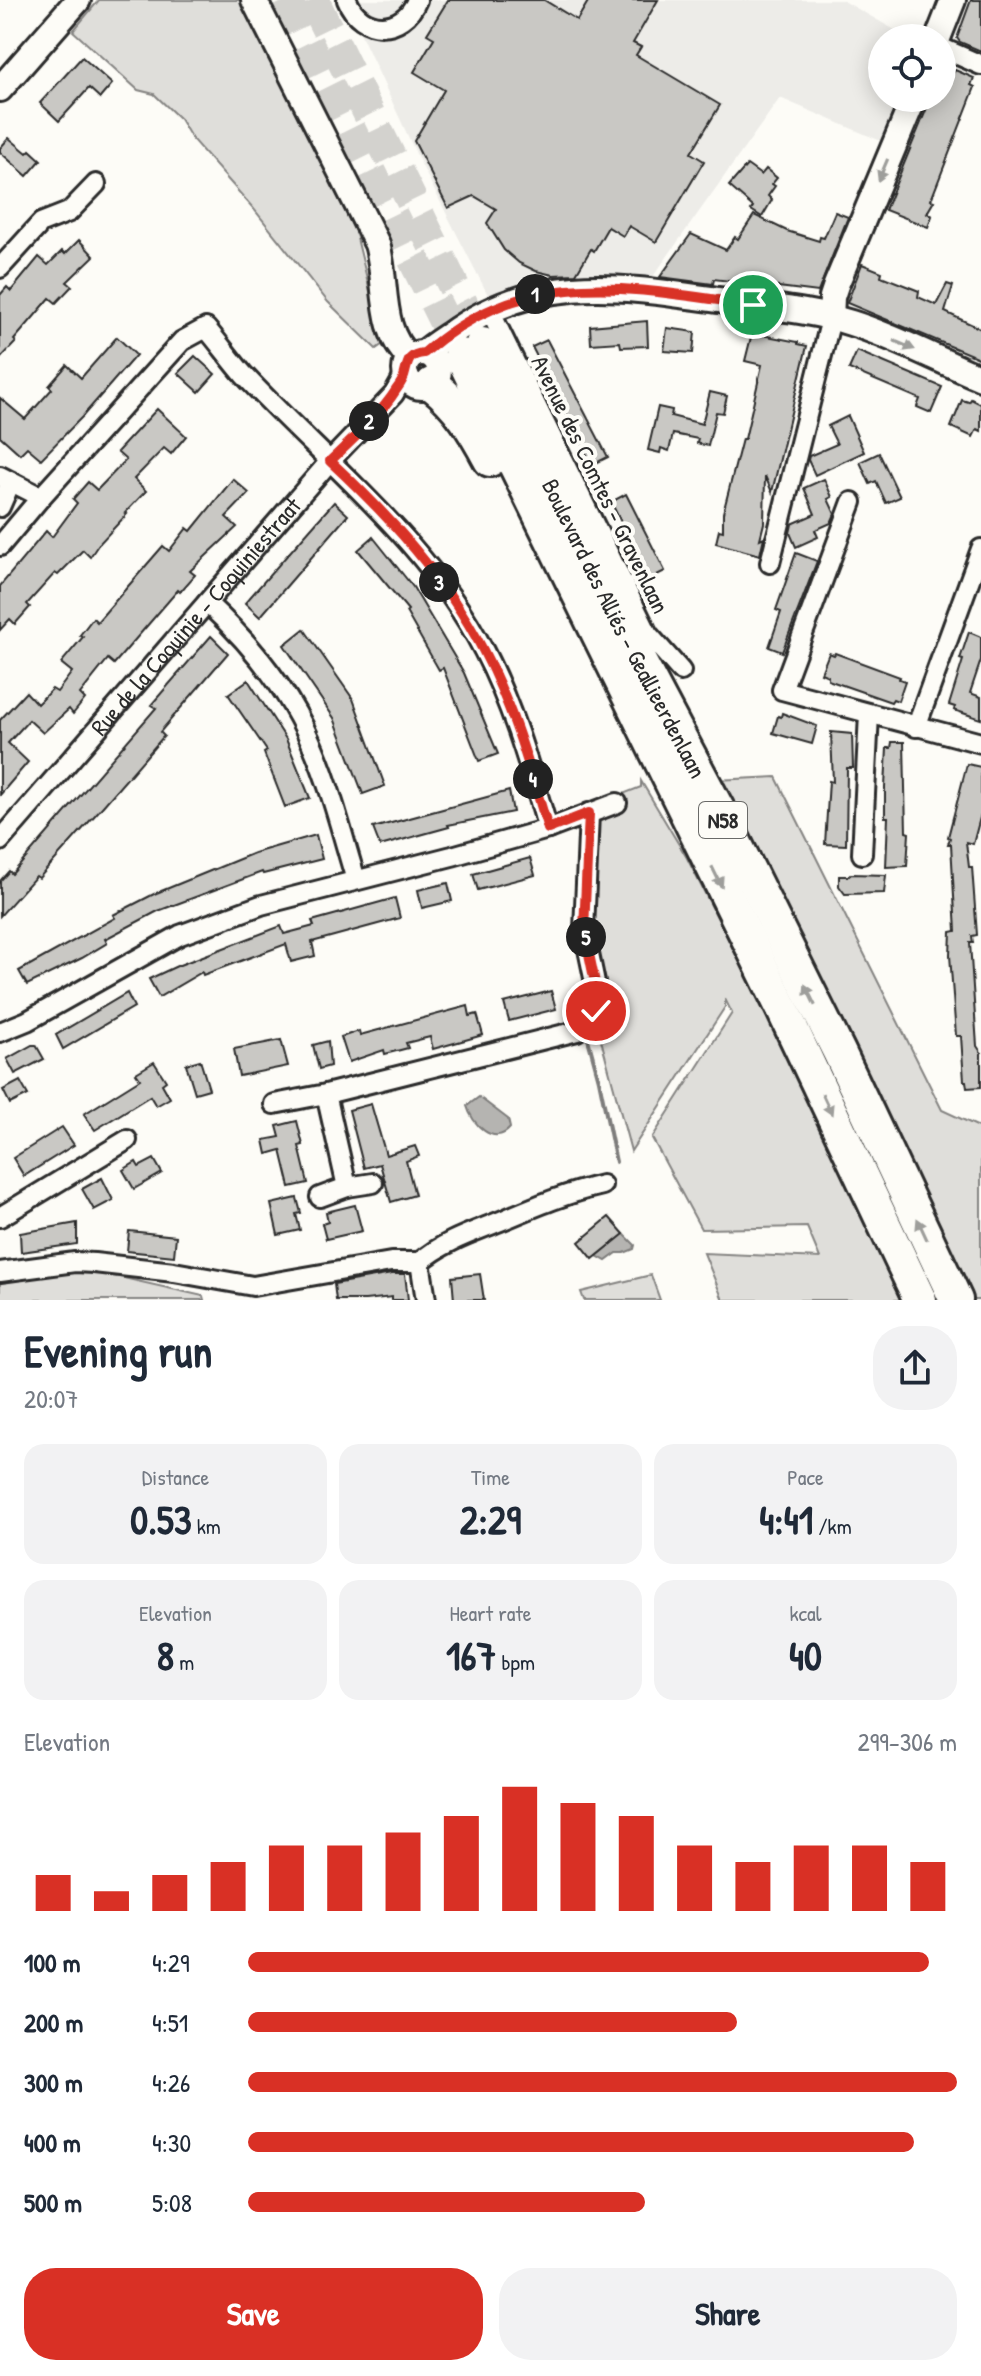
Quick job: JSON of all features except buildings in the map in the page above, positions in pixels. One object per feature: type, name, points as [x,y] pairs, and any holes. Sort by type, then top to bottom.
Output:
[{"type":"highway","name":"Boulevard des Alliés - Geallieerdenlaan","points":[[431,365],[475,431],[598,672],[648,761],[682,807],[920,1300]]},
{"type":"highway","name":"Boulevard des Alliés - Geallieerdenlaan","points":[[431,365],[623,630],[839,1052],[956,1300]]},
{"type":"street","points":[[0,89],[78,0]]},
{"type":"street","points":[[254,0],[377,244],[382,260],[391,332],[397,344],[431,365]]},
{"type":"street","points":[[347,0],[362,20],[381,26],[394,24],[407,16],[417,0]]},
{"type":"street","points":[[944,24],[953,0]]},
{"type":"street","points":[[956,54],[981,65]]},
{"type":"street","points":[[770,563],[831,319],[832,297],[908,112]]},
{"type":"street","points":[[0,268],[41,223],[69,212],[96,184]]},
{"type":"street","name":"Rue de la Coquinie - Coquiniestraat","points":[[0,841],[330,461],[490,311],[520,298],[549,291],[607,287],[812,313],[861,327],[981,378]]},
{"type":"street","name":"Avenue des Comtes - Gravenlaan","points":[[490,311],[648,634],[681,671]]},
{"type":"street","points":[[0,546],[182,341],[206,328],[244,375],[412,546],[467,622],[490,663],[512,715],[548,829]]},
{"type":"street","points":[[0,507],[6,479],[41,497]]},
{"type":"street","points":[[852,502],[782,690],[981,743]]},
{"type":"street","points":[[916,727],[981,549]]},
{"type":"street","points":[[207,603],[229,623],[262,662],[310,739],[356,880]]},
{"type":"street","points":[[862,854],[869,714]]},
{"type":"street","points":[[0,1032],[27,1021],[180,935],[261,905],[548,829],[617,803]]},
{"type":"street","points":[[274,1104],[326,1094],[577,1031],[594,1018],[598,997],[584,930],[589,813]]},
{"type":"street","points":[[326,1094],[347,1187]]},
{"type":"street","points":[[0,1217],[127,1140]]},
{"type":"street","points":[[320,1197],[347,1187],[373,1183]]},
{"type":"street","points":[[0,1272],[75,1262],[94,1263],[174,1272],[253,1286],[391,1262],[420,1262],[457,1239],[569,1192],[602,1185]]},
{"type":"street","points":[[420,1262],[426,1300]]},
{"type":"shaded area","points":[[99,0],[243,0],[356,234],[383,344],[376,349],[328,302],[253,208],[192,139],[180,119],[154,94],[138,90],[73,31]]},
{"type":"shaded area","points":[[345,0],[842,0],[884,24],[868,24],[868,112],[901,112],[888,144],[780,98],[652,278],[620,275],[547,278],[510,287],[489,297],[420,162]]},
{"type":"shaded area","points":[[776,777],[942,1110],[981,1128],[981,1300],[967,1300],[715,780]]},
{"type":"shaded area","points":[[641,781],[687,858],[820,1120],[870,1222],[901,1300],[723,1300],[704,1253],[820,1258],[807,1227],[701,1229],[652,1138],[732,1013],[725,999],[725,1007],[631,1151],[597,1025],[606,1012],[605,990],[592,928],[597,817],[620,795],[641,787]]},
{"type":"shaded area","points":[[479,1097],[508,1119],[510,1128],[497,1135],[479,1126],[467,1106]]},
{"type":"shaded area","points":[[624,1234],[635,1245],[634,1249],[617,1253],[606,1261],[597,1256]]},
{"type":"shaded area","points":[[84,1269],[203,1296],[204,1300],[0,1300],[0,1273]]},
{"type":"shaded area","points":[[651,1275],[660,1300],[584,1300],[581,1292]]},
{"type":"waterway","points":[[588,1039],[616,1162]]},
{"type":"tunnel","points":[[286,0],[461,355]]},
{"type":"tunnel","points":[[313,0],[482,344]]},
{"type":"route","points":[[596,1011],[598,997],[584,930],[589,813],[548,829],[512,715],[483,649],[430,568],[392,523],[330,461],[394,394],[410,358],[424,353],[457,329],[510,301],[549,291],[607,287],[753,305]]}]
